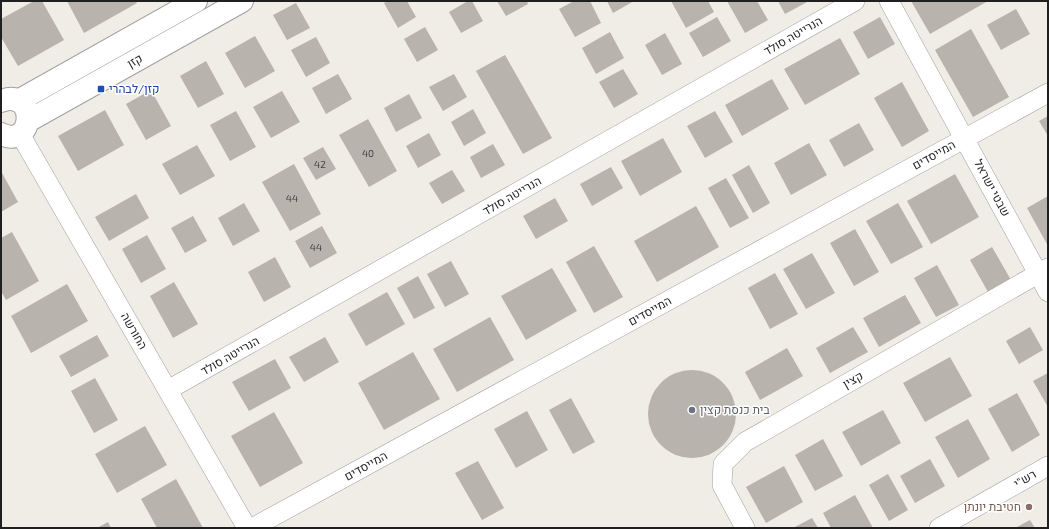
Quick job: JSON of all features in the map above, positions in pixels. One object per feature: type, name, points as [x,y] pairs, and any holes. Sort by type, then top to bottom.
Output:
[{"type":"street","name":"קזן","points":[[9,101],[196,1]]},
{"type":"street","name":"קזן","points":[[16,130],[242,1]]},
{"type":"street","name":"הנרייטה סולד","points":[[168,390],[855,1]]},
{"type":"street","name":"שבטי ישראל","points":[[889,1],[965,139],[1043,270],[1048,292]]},
{"type":"street","name":"המייסדים","points":[[252,528],[1048,93]]},
{"type":"street","points":[[9,101],[23,104],[27,109],[28,115],[16,130]]},
{"type":"street","name":"החורשה","points":[[16,130],[247,528]]},
{"type":"street","name":"קצין","points":[[745,528],[722,485],[723,464],[745,442],[1043,270]]},
{"type":"street","name":"רש\"י","points":[[939,528],[1048,466]]},
{"type":"building","points":[[34,1],[42,1],[64,40],[18,66],[1,37],[1,19]]},
{"type":"building","points":[[67,1],[136,1],[137,3],[84,33]]},
{"type":"building","points":[[387,1],[407,1],[416,17],[398,28],[384,3]]},
{"type":"building","points":[[468,1],[472,1],[483,21],[461,33],[449,12]]},
{"type":"building","points":[[497,1],[527,1],[528,4],[506,16]]},
{"type":"building","points":[[574,1],[590,1],[601,23],[575,37],[559,9]]},
{"type":"building","points":[[607,1],[634,1],[613,13]]},
{"type":"building","points":[[671,1],[708,1],[714,12],[686,28]]},
{"type":"building","points":[[727,1],[757,1],[768,20],[745,33]]},
{"type":"building","points":[[778,1],[809,1],[785,14]]},
{"type":"building","points":[[911,1],[988,1],[930,34]]},
{"type":"building","points":[[296,3],[310,28],[287,40],[273,15]]},
{"type":"building","points":[[1016,9],[1030,34],[1001,50],[987,25]]},
{"type":"building","points":[[717,17],[731,41],[703,57],[689,33]]},
{"type":"building","points":[[880,17],[895,44],[868,59],[853,32]]},
{"type":"building","points":[[425,27],[438,50],[417,62],[404,39]]},
{"type":"building","points":[[971,29],[1009,97],[973,117],[935,50]]},
{"type":"building","points":[[610,32],[624,58],[596,74],[582,48]]},
{"type":"building","points":[[665,33],[682,64],[662,75],[645,45]]},
{"type":"building","points":[[255,36],[275,71],[245,88],[225,53]]},
{"type":"building","points":[[316,37],[330,63],[306,77],[291,50]]},
{"type":"building","points":[[840,38],[860,74],[805,105],[784,69]]},
{"type":"building","points":[[505,55],[552,138],[523,154],[476,71]]},
{"type":"building","points":[[206,61],[224,94],[198,108],[180,76]]},
{"type":"building","points":[[623,69],[638,94],[614,108],[599,82]]},
{"type":"building","points":[[338,74],[352,99],[326,114],[312,88]]},
{"type":"building","points":[[454,74],[467,97],[443,111],[429,87]]},
{"type":"building","points":[[772,79],[789,109],[742,136],[725,105]]},
{"type":"building","points":[[902,82],[929,131],[902,147],[874,98]]},
{"type":"building","points":[[151,90],[171,126],[146,140],[126,104]]},
{"type":"building","points":[[282,91],[300,122],[271,138],[253,107]]},
{"type":"building","points":[[409,94],[422,118],[396,132],[384,108]]},
{"type":"building","points":[[473,109],[486,133],[464,146],[451,122]]},
{"type":"building","points":[[105,110],[124,145],[78,171],[58,136]]},
{"type":"building","points":[[236,111],[256,147],[230,161],[210,125]]},
{"type":"building","points":[[715,111],[733,142],[705,158],[687,126]]},
{"type":"building","points":[[1048,116],[1048,136],[1039,121]]},
{"type":"building","points":[[368,119],[397,171],[369,187],[339,135]]},
{"type":"building","points":[[859,123],[874,150],[844,167],[829,140]]},
{"type":"building","points":[[429,133],[441,155],[418,168],[406,146]]},
{"type":"building","points":[[663,138],[682,172],[640,196],[621,161]]},
{"type":"building","points":[[809,143],[827,175],[791,195],[774,163]]},
{"type":"building","points":[[493,144],[505,165],[481,178],[470,157]]},
{"type":"building","points":[[197,145],[215,176],[180,195],[162,164]]},
{"type":"building","points":[[323,147],[336,169],[316,180],[303,158]]},
{"type":"building","points":[[294,164],[321,214],[290,231],[262,182]]},
{"type":"building","points":[[749,165],[770,203],[753,213],[732,175]]},
{"type":"building","points":[[611,167],[623,188],[592,206],[580,184]]},
{"type":"building","points":[[452,170],[465,191],[442,204],[429,183]]},
{"type":"building","points":[[1,171],[18,202],[1,212]]},
{"type":"building","points":[[955,174],[979,217],[931,244],[907,201]]},
{"type":"building","points":[[726,178],[749,218],[730,228],[708,188]]},
{"type":"building","points":[[136,194],[149,218],[109,241],[95,217]]},
{"type":"building","points":[[1048,196],[1048,246],[1027,208]]},
{"type":"building","points":[[555,198],[568,221],[536,239],[523,216]]},
{"type":"building","points":[[244,203],[260,231],[233,246],[218,218]]},
{"type":"building","points":[[898,203],[923,247],[891,264],[866,221]]},
{"type":"building","points":[[696,206],[719,247],[657,282],[634,241]]},
{"type":"building","points":[[193,216],[207,241],[185,253],[171,228]]},
{"type":"building","points":[[322,226],[337,253],[310,268],[295,241]]},
{"type":"building","points":[[855,229],[879,272],[854,286],[830,243]]},
{"type":"building","points":[[12,232],[39,281],[6,300],[1,291],[1,238]]},
{"type":"building","points":[[147,235],[166,269],[141,283],[122,249]]},
{"type":"building","points":[[594,246],[623,297],[594,313],[566,262]]},
{"type":"building","points":[[992,247],[1011,280],[988,292],[970,260]]},
{"type":"building","points":[[812,253],[835,293],[806,309],[783,269]]},
{"type":"building","points":[[275,257],[291,287],[264,302],[248,272]]},
{"type":"building","points":[[451,261],[469,294],[445,307],[427,274]]},
{"type":"building","points":[[937,265],[959,305],[936,317],[914,278]]},
{"type":"building","points":[[552,268],[577,311],[526,340],[501,296]]},
{"type":"building","points":[[775,273],[798,314],[770,329],[748,288]]},
{"type":"building","points":[[418,276],[435,308],[414,319],[397,288]]},
{"type":"building","points":[[174,282],[198,324],[173,338],[150,296]]},
{"type":"building","points":[[67,284],[88,321],[31,353],[11,316]]},
{"type":"building","points":[[387,292],[405,324],[366,346],[348,314]]},
{"type":"building","points":[[905,295],[921,323],[879,347],[863,318]]},
{"type":"building","points":[[490,317],[514,360],[457,392],[433,349]]},
{"type":"building","points":[[853,327],[868,352],[830,373],[816,348]]},
{"type":"building","points":[[1030,327],[1043,350],[1019,364],[1006,341]]},
{"type":"building","points":[[97,335],[109,356],[71,377],[59,356]]},
{"type":"building","points":[[325,337],[339,362],[304,382],[289,357]]},
{"type":"building","points":[[787,348],[803,376],[760,400],[745,372]]},
{"type":"building","points":[[413,352],[440,399],[384,430],[358,383]]},
{"type":"building","points":[[950,357],[972,396],[925,422],[903,383]]},
{"type":"building","points":[[275,359],[291,388],[249,411],[232,382]]},
{"type":"building","name":"בית כנסת קצין","points":[[692,370],[709,374],[723,383],[732,397],[736,414],[732,431],[723,445],[709,454],[692,458],[675,454],[661,445],[652,431],[648,414],[652,397],[661,383],[675,374]]},
{"type":"building","points":[[1048,373],[1048,407],[1033,381]]},
{"type":"building","points":[[95,378],[118,420],[94,433],[71,391]]},
{"type":"building","points":[[1017,393],[1040,435],[1012,452],[988,409]]},
{"type":"building","points":[[571,398],[595,442],[573,454],[549,410]]},
{"type":"building","points":[[883,410],[901,443],[861,466],[842,432]]},
{"type":"building","points":[[527,411],[548,450],[516,468],[494,429]]},
{"type":"building","points":[[274,412],[303,463],[260,487],[231,436]]},
{"type":"building","points":[[968,419],[990,459],[958,478],[935,437]]},
{"type":"building","points":[[145,426],[167,465],[117,493],[95,454]]},
{"type":"building","points":[[823,439],[843,476],[815,491],[795,455]]},
{"type":"building","points":[[930,459],[945,486],[915,503],[900,476]]},
{"type":"building","points":[[478,461],[504,508],[482,520],[455,473]]},
{"type":"building","points":[[784,466],[803,502],[766,523],[746,487]]},
{"type":"building","points":[[888,474],[908,510],[889,521],[869,485]]},
{"type":"building","points":[[176,479],[203,528],[157,528],[141,499]]},
{"type":"building","points":[[855,495],[873,528],[831,528],[823,513]]},
{"type":"building","points":[[812,518],[818,528],[793,528]]},
{"type":"building","points":[[1030,520],[1035,528],[1015,528]]},
{"type":"building","points":[[108,522],[111,528],[97,528]]},
{"type":"place","name":"קזן/לבהרי","points":[[101,89]]},
{"type":"place","name":"בית כנסת קצין","points":[[692,410]]},
{"type":"place","name":"חטיבת יונתן","points":[[1029,507]]}]
